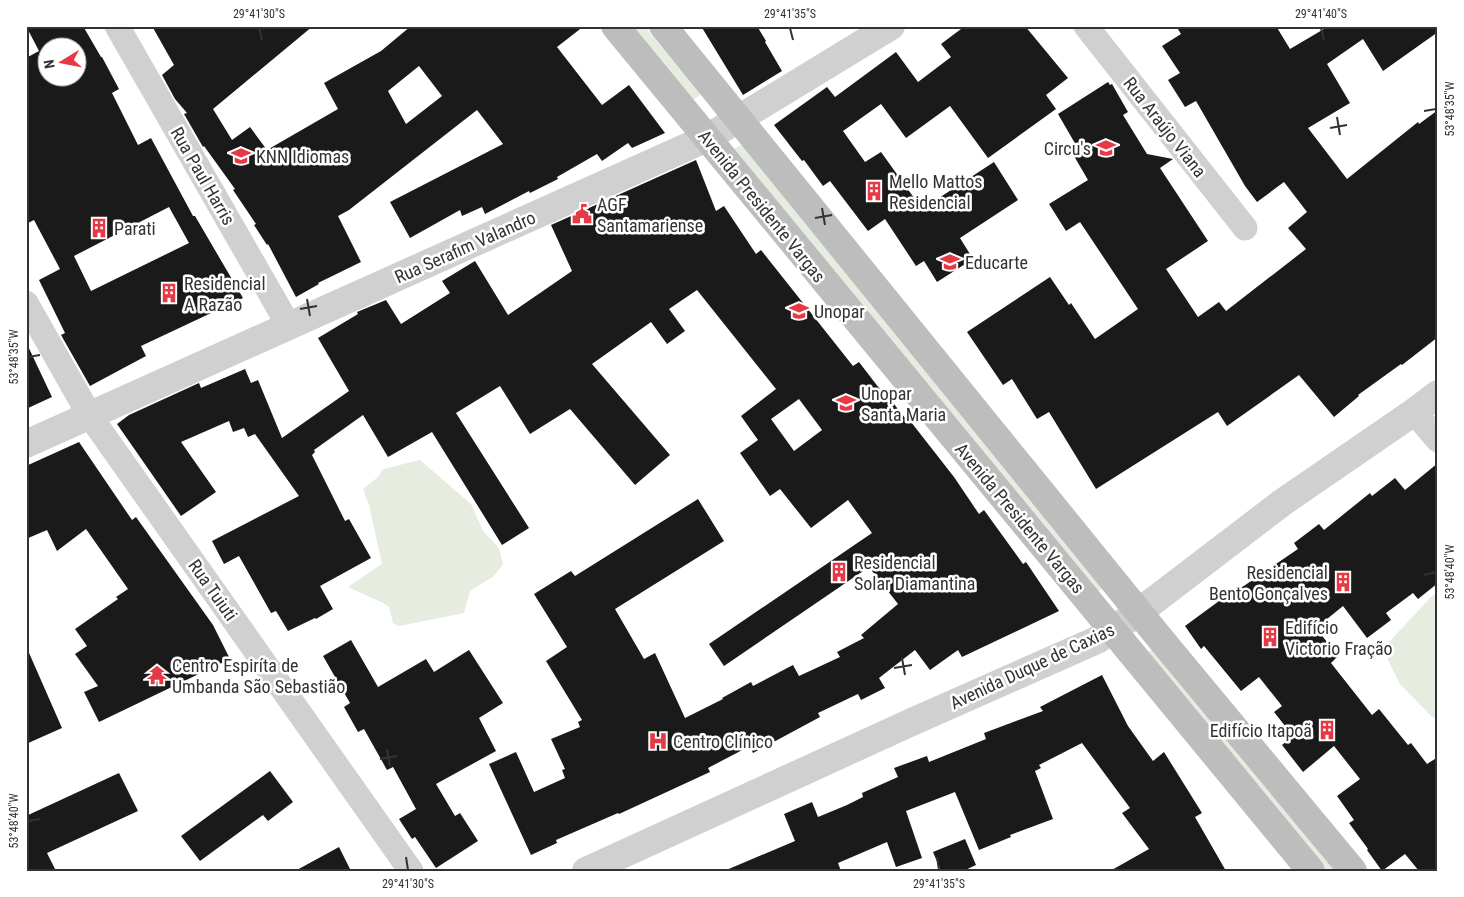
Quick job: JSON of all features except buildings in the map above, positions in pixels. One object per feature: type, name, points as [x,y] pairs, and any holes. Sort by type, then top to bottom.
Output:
[{"type":"main road","name":"Avenida Presidente Vargas","points":[[615,26],[1311,871]]},
{"type":"main road","name":"Avenida Presidente Vargas","points":[[664,26],[1139,612],[1353,871]]},
{"type":"street","name":"Rua Paul Harris","points":[[117,26],[289,326]]},
{"type":"street","name":"Rua Serafim Valandro","points":[[26,444],[707,138],[891,26]]},
{"type":"street","name":"Rua Araújo Viana","points":[[1086,26],[1244,228]]},
{"type":"street","name":"Rua Tuiuti","points":[[26,303],[90,416],[411,871]]},
{"type":"street","name":"Avenida Duque de Caxias","points":[[586,871],[914,721],[1097,640],[1139,612],[1283,502],[1438,394]]},
{"type":"street","points":[[1414,412],[1438,440]]},
{"type":"shaded area","points":[[630,26],[644,26],[701,94],[692,101]]},
{"type":"shaded area","points":[[742,144],[1105,586],[1096,594],[733,150]]},
{"type":"shaded area","points":[[420,460],[471,504],[483,531],[499,548],[503,564],[494,576],[470,591],[464,613],[399,626],[393,623],[389,607],[348,587],[382,564],[369,505],[363,489],[378,477],[383,469]]},
{"type":"shaded area","points":[[1438,593],[1438,719],[1432,717],[1400,684],[1388,660],[1389,642],[1432,596]]},
{"type":"shaded area","points":[[1155,648],[1339,871],[1326,871],[1145,654]]},
{"type":"place","name":"Circu's","points":[[1106,148]]},
{"type":"place","name":"KNN Idiomas","points":[[241,156]]},
{"type":"place","name":"Mello Mattos Residencial","points":[[874,191]]},
{"type":"place","name":"AGF Santamariense","points":[[582,214]]},
{"type":"place","name":"Parati","points":[[99,228]]},
{"type":"place","name":"Educarte","points":[[950,262]]},
{"type":"place","name":"Residencial A Razão","points":[[169,293]]},
{"type":"place","name":"Unopar","points":[[799,311]]},
{"type":"place","name":"Unopar Santa Maria","points":[[846,403]]},
{"type":"place","name":"Residencial Solar Diamantina","points":[[839,572]]},
{"type":"place","name":"Residencial Bento Gonçalves","points":[[1343,582]]},
{"type":"place","name":"Edifício Victorio Fração","points":[[1270,637]]},
{"type":"place","name":"Centro Espiríta de Umbanda São Sebastião","points":[[157,675]]},
{"type":"place","name":"Edifício Itapoã","points":[[1327,730]]},
{"type":"place","name":"Centro Clínico","points":[[658,741]]}]
